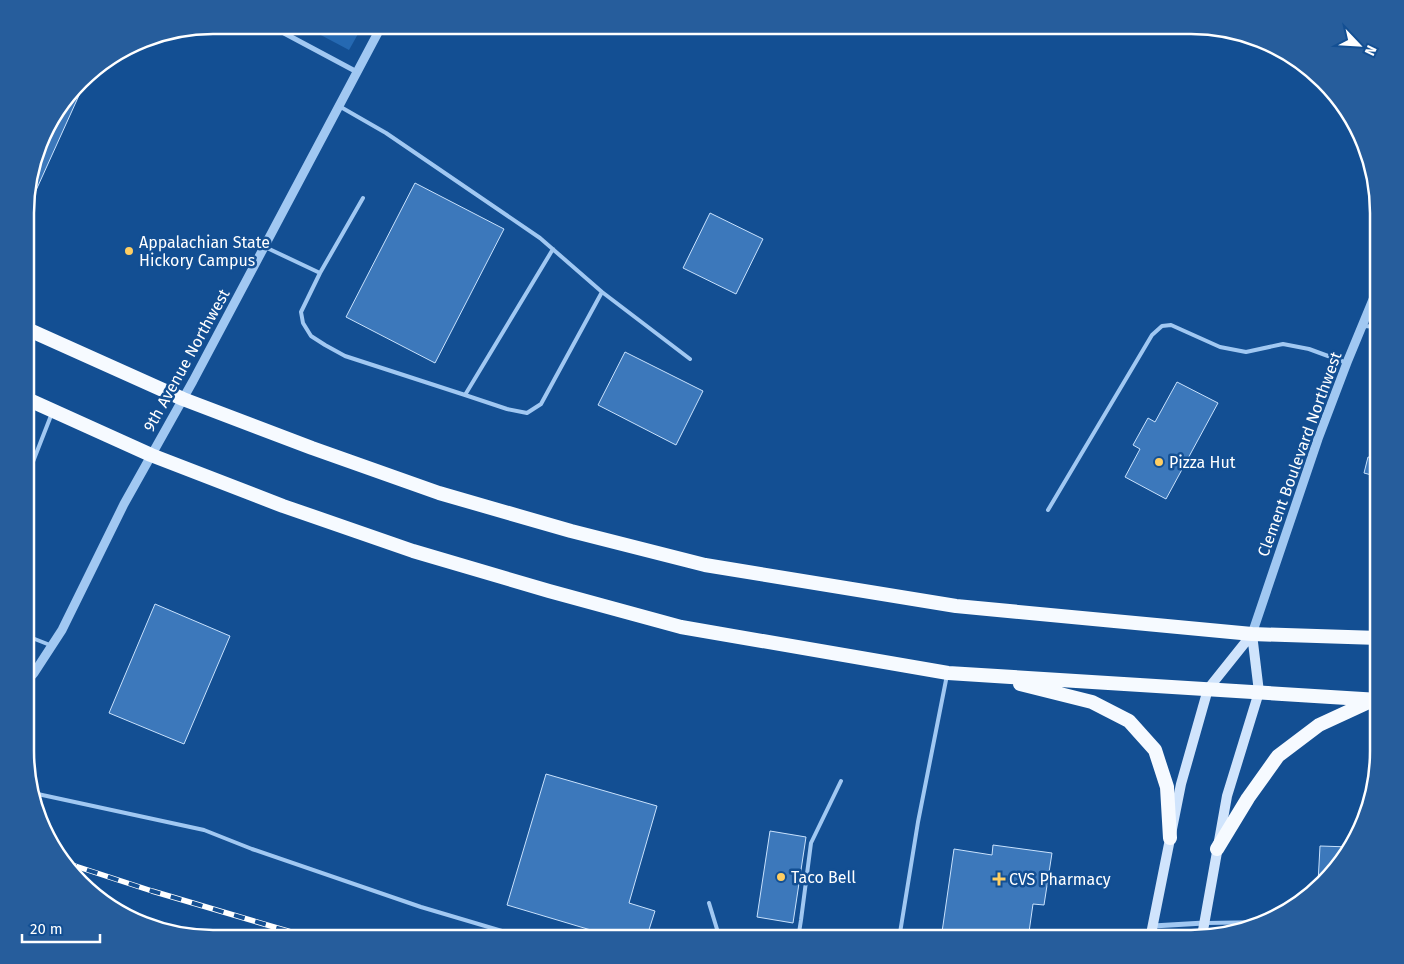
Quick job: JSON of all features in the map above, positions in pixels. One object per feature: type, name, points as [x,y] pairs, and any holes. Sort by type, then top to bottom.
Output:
[{"type":"highway","points":[[34,332],[183,399],[312,448],[439,492],[571,531],[705,565],[956,606],[1252,634],[1370,638]]},
{"type":"highway","points":[[34,402],[151,455],[282,506],[413,551],[681,627],[948,673],[1370,700]]},
{"type":"highway","points":[[985,675],[1092,702],[1129,721],[1155,750],[1167,787],[1170,838]]},
{"type":"highway","points":[[1217,848],[1248,798],[1278,756],[1319,725],[1370,703]]},
{"type":"main road","name":"Clement Boulevard Northwest","points":[[1151,930],[1181,784],[1208,690],[1252,634]]},
{"type":"main road","name":"Clement Boulevard Northwest","points":[[1203,930],[1227,796],[1258,692],[1252,634]]},
{"type":"street","points":[[286,34],[357,72]]},
{"type":"street","name":"9th Avenue Northwest","points":[[34,672],[62,630],[124,504],[265,247],[377,34]]},
{"type":"street","name":"Clement Boulevard Northwest","points":[[1252,634],[1318,439],[1370,307]]},
{"type":"street","points":[[1152,926],[1204,923]]},
{"type":"lane","points":[[339,106],[386,133],[532,232],[602,292],[690,359]]},
{"type":"lane","points":[[363,198],[320,273],[301,312],[303,322],[311,336],[345,356],[507,410],[527,413],[541,404],[602,292]]},
{"type":"lane","points":[[265,247],[320,273]]},
{"type":"lane","points":[[465,395],[553,249]]},
{"type":"lane","points":[[1048,510],[1152,335],[1162,326],[1171,325],[1220,347],[1246,352],[1283,344],[1309,349],[1347,363]]},
{"type":"lane","points":[[1362,326],[1370,326]]},
{"type":"lane","points":[[34,460],[53,411]]},
{"type":"lane","points":[[34,639],[52,646]]},
{"type":"lane","points":[[900,930],[918,822],[948,673]]},
{"type":"lane","points":[[800,930],[811,842],[841,781]]},
{"type":"lane","points":[[39,795],[204,830],[252,849],[413,905],[498,930]]},
{"type":"lane","points":[[709,903],[717,930]]},
{"type":"lane","points":[[1204,923],[1244,922]]},
{"type":"shaded area","points":[[319,34],[358,34],[349,50]]},
{"type":"building","points":[[80,92],[35,193],[47,144],[64,113]]},
{"type":"building","points":[[415,183],[504,229],[435,363],[346,317]]},
{"type":"building","points":[[710,213],[763,239],[736,294],[683,268]]},
{"type":"building","points":[[625,352],[703,391],[676,445],[598,405]]},
{"type":"building","points":[[1177,382],[1218,403],[1166,499],[1125,477],[1140,449],[1133,445],[1148,418],[1155,422]]},
{"type":"building","points":[[1368,457],[1370,457],[1370,475],[1364,473]]},
{"type":"building","points":[[155,604],[230,636],[184,744],[109,713]]},
{"type":"building","points":[[546,774],[657,806],[629,903],[655,911],[649,930],[591,930],[507,905]]},
{"type":"building","name":"Taco Bell","points":[[770,831],[806,837],[793,923],[757,917]]},
{"type":"building","name":"CVS Pharmacy","points":[[993,845],[1052,853],[1044,905],[1033,904],[1029,930],[942,930],[954,849],[992,855]]},
{"type":"building","points":[[1320,846],[1343,847],[1326,869],[1318,878]]},
{"type":"railway","points":[[76,866],[284,930]]},
{"type":"place","name":"Appalachian State Hickory Campus","points":[[129,251]]},
{"type":"place","name":"Pizza Hut","points":[[1159,462]]},
{"type":"place","name":"Taco Bell","points":[[781,877]]},
{"type":"place","name":"CVS Pharmacy","points":[[999,879]]}]
